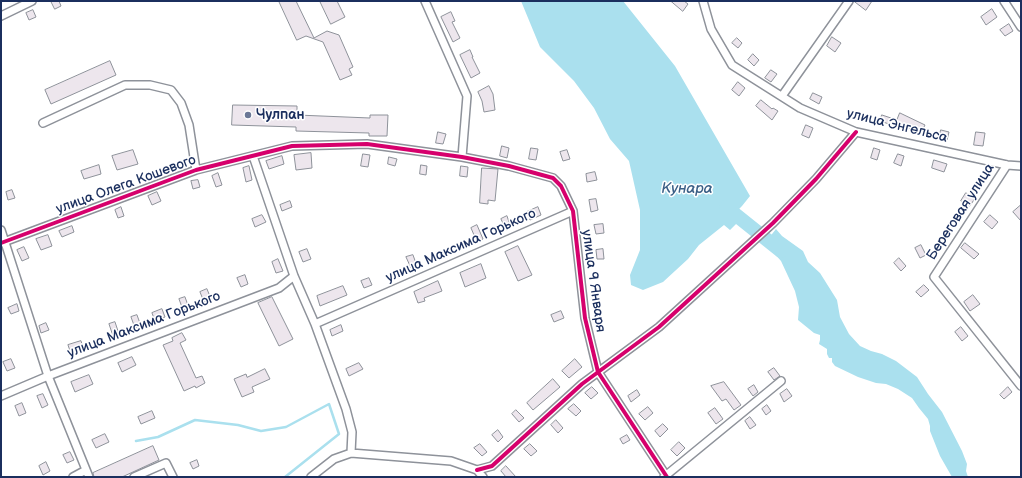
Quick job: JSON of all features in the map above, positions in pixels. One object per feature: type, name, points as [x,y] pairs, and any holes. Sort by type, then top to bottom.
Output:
[{"type":"street","points":[[1,16],[32,1]]},
{"type":"street","points":[[425,1],[467,96],[462,157]]},
{"type":"street","name":"улица Энгельса","points":[[703,1],[711,29],[732,65],[800,108],[856,132],[1007,165],[1021,166]]},
{"type":"street","points":[[782,96],[849,1]]},
{"type":"street","points":[[1004,1],[1021,27]]},
{"type":"street","points":[[43,123],[125,85],[150,85],[171,90],[181,103],[189,125],[196,170]]},
{"type":"street","points":[[477,470],[492,466],[582,384],[659,327],[773,224],[816,179],[856,132]]},
{"type":"street","name":"улица Олега Кошевого","points":[[3,242],[196,170],[292,146],[367,144],[462,157],[508,166],[553,178],[561,186],[573,211]]},
{"type":"street","points":[[253,156],[294,276],[315,324],[346,409],[352,432],[351,453]]},
{"type":"street","name":"Береговая улица","points":[[1007,165],[934,277],[1021,386]]},
{"type":"street","name":"улица Максима Горького","points":[[315,324],[573,211]]},
{"type":"street","name":"улица 9 Января","points":[[573,211],[585,318],[598,372],[666,476]]},
{"type":"street","points":[[1,230],[3,242],[48,376],[88,474],[73,477]]},
{"type":"street","name":"улица Максима Горького","points":[[1,396],[48,376],[279,288],[294,276]]},
{"type":"street","points":[[666,476],[782,381]]},
{"type":"street","points":[[311,477],[334,459],[351,453],[451,461],[477,470],[483,477]]},
{"type":"street","points":[[134,477],[166,463],[172,477]]},
{"type":"water","name":"Кунара","points":[[521,1],[623,1],[675,66],[750,196],[736,212],[741,219],[730,230],[724,225],[699,245],[688,259],[663,282],[643,290],[631,285],[630,275],[640,250],[640,210],[629,161],[610,139],[594,108],[574,81],[540,47]]},
{"type":"water","points":[[776,229],[782,236],[803,251],[808,262],[820,273],[837,300],[840,317],[849,334],[860,346],[896,361],[917,377],[942,412],[962,451],[967,464],[966,471],[968,477],[952,477],[940,456],[930,431],[928,419],[912,398],[898,389],[886,384],[876,383],[858,377],[835,366],[832,362],[832,358],[829,358],[827,354],[827,349],[819,344],[820,335],[814,333],[798,320],[799,307],[795,291],[781,261],[765,243]]},
{"type":"building","points":[[51,1],[59,1],[61,6],[55,9]]},
{"type":"building","points":[[279,1],[296,1],[314,38],[327,31],[339,35],[353,67],[349,69],[352,75],[340,80],[323,42],[306,36],[297,40]]},
{"type":"building","points":[[320,1],[337,1],[345,17],[331,24]]},
{"type":"building","points":[[671,1],[684,1],[688,4],[683,11]]},
{"type":"building","points":[[854,1],[872,1],[866,10]]},
{"type":"building","points":[[992,9],[997,17],[986,25],[981,17]]},
{"type":"building","points":[[33,10],[36,17],[29,20],[26,13]]},
{"type":"building","points":[[451,12],[455,21],[452,22],[460,38],[453,42],[441,17]]},
{"type":"building","points":[[1009,24],[1013,31],[1005,36],[1000,30]]},
{"type":"building","points":[[832,37],[841,43],[835,52],[827,46]]},
{"type":"building","points":[[737,38],[742,43],[738,48],[732,43]]},
{"type":"building","points":[[470,50],[480,73],[471,78],[460,55]]},
{"type":"building","points":[[753,54],[759,60],[754,66],[748,60]]},
{"type":"building","points":[[110,61],[116,75],[51,104],[45,90]]},
{"type":"building","points":[[771,70],[777,74],[771,82],[765,78]]},
{"type":"building","points":[[738,82],[745,88],[739,96],[732,90]]},
{"type":"building","points":[[489,86],[493,94],[495,110],[484,112],[482,101],[478,92]]},
{"type":"building","points":[[813,93],[822,97],[819,104],[810,99]]},
{"type":"building","points":[[761,100],[772,109],[773,108],[778,111],[772,120],[756,106]]},
{"type":"building","points":[[233,105],[297,106],[297,115],[370,118],[370,115],[388,115],[387,136],[369,136],[369,133],[296,131],[296,127],[232,125]]},
{"type":"building","points":[[900,113],[925,125],[921,133],[896,123]]},
{"type":"building","points":[[882,115],[891,118],[889,124],[880,121]]},
{"type":"building","points":[[806,125],[813,128],[809,138],[802,135]]},
{"type":"building","points":[[941,130],[949,132],[947,140],[939,138]]},
{"type":"building","points":[[438,132],[446,134],[443,144],[436,143]]},
{"type":"building","points":[[976,132],[985,133],[983,146],[974,145]]},
{"type":"building","points":[[502,146],[509,148],[507,158],[500,156]]},
{"type":"building","points":[[531,148],[538,149],[536,160],[529,159]]},
{"type":"building","points":[[874,148],[880,150],[877,160],[871,158]]},
{"type":"building","points":[[133,150],[138,164],[117,170],[112,156]]},
{"type":"building","points":[[567,150],[570,159],[563,161],[560,152]]},
{"type":"building","points":[[311,153],[312,168],[296,170],[294,155]]},
{"type":"building","points":[[363,154],[370,155],[368,167],[361,166]]},
{"type":"building","points":[[898,154],[904,156],[901,166],[894,163]]},
{"type":"building","points":[[282,156],[284,164],[269,169],[266,161]]},
{"type":"building","points":[[389,157],[397,159],[395,166],[388,164]]},
{"type":"building","points":[[934,160],[947,164],[944,172],[932,168]]},
{"type":"building","points":[[99,165],[101,174],[84,179],[81,171]]},
{"type":"building","points":[[421,165],[427,166],[426,175],[420,174]]},
{"type":"building","points":[[249,166],[252,180],[246,182],[243,168]]},
{"type":"building","points":[[461,166],[468,167],[467,177],[460,176]]},
{"type":"building","points":[[482,168],[498,169],[495,201],[488,200],[488,204],[480,203]]},
{"type":"building","points":[[595,172],[597,180],[587,182],[586,174]]},
{"type":"building","points":[[218,173],[222,185],[216,187],[212,176]]},
{"type":"building","points":[[198,180],[200,187],[193,189],[191,181]]},
{"type":"building","points":[[12,190],[15,198],[8,200],[6,192]]},
{"type":"building","points":[[157,192],[161,201],[152,205],[148,196]]},
{"type":"building","points":[[966,193],[975,198],[970,206],[961,201]]},
{"type":"building","points":[[596,199],[598,210],[591,212],[589,200]]},
{"type":"building","points":[[290,201],[292,207],[282,211],[280,205]]},
{"type":"building","points":[[1021,205],[1021,221],[1013,212]]},
{"type":"building","points":[[121,207],[124,216],[118,218],[115,210]]},
{"type":"building","points":[[538,207],[541,215],[530,220],[527,212]]},
{"type":"building","points":[[262,215],[266,222],[255,227],[252,219]]},
{"type":"building","points":[[990,215],[998,222],[992,229],[984,222]]},
{"type":"building","points":[[507,216],[511,228],[506,230],[501,219]]},
{"type":"building","points":[[603,224],[604,233],[596,234],[594,225]]},
{"type":"building","points":[[477,225],[483,239],[477,242],[471,228]]},
{"type":"building","points":[[72,226],[74,232],[62,237],[59,231]]},
{"type":"building","points":[[48,235],[52,246],[41,250],[36,239]]},
{"type":"building","points":[[965,243],[979,254],[974,259],[961,248]]},
{"type":"building","points":[[921,245],[926,255],[920,258],[915,248]]},
{"type":"building","points":[[518,246],[532,275],[518,281],[505,252]]},
{"type":"building","points":[[24,247],[29,258],[22,261],[17,250]]},
{"type":"building","points":[[307,249],[311,259],[303,262],[299,252]]},
{"type":"building","points":[[603,249],[604,259],[597,259],[596,250]]},
{"type":"building","points":[[413,255],[417,266],[411,268],[406,257]]},
{"type":"building","points":[[899,258],[906,266],[901,271],[894,263]]},
{"type":"building","points":[[278,259],[283,271],[276,273],[272,262]]},
{"type":"building","points":[[481,264],[486,278],[465,287],[460,273]]},
{"type":"building","points":[[245,275],[248,284],[241,287],[237,278]]},
{"type":"building","points":[[369,278],[372,285],[364,288],[361,281]]},
{"type":"building","points":[[438,281],[442,291],[424,298],[425,301],[418,303],[414,292]]},
{"type":"building","points":[[924,285],[929,290],[921,297],[916,292]]},
{"type":"building","points":[[343,286],[347,295],[320,306],[317,296]]},
{"type":"building","points":[[207,289],[211,299],[204,302],[200,292]]},
{"type":"building","points":[[973,295],[980,304],[970,311],[964,302]]},
{"type":"building","points":[[185,297],[189,308],[183,310],[179,299]]},
{"type":"building","points":[[272,297],[293,339],[279,346],[258,303]]},
{"type":"building","points":[[17,304],[19,311],[11,314],[8,308]]},
{"type":"building","points":[[162,309],[165,317],[155,321],[152,313]]},
{"type":"building","points":[[561,311],[564,318],[554,322],[551,315]]},
{"type":"building","points":[[137,315],[141,326],[135,328],[131,317]]},
{"type":"building","points":[[115,322],[119,334],[113,336],[109,324]]},
{"type":"building","points":[[46,323],[49,330],[41,333],[39,326]]},
{"type":"building","points":[[341,325],[343,331],[332,336],[330,330]]},
{"type":"building","points":[[961,327],[968,336],[962,341],[955,332]]},
{"type":"building","points":[[182,333],[186,340],[180,343],[196,378],[202,376],[205,383],[196,388],[195,386],[184,391],[163,345],[173,341],[172,338]]},
{"type":"building","points":[[81,341],[83,347],[70,351],[68,345]]},
{"type":"building","points":[[132,357],[136,365],[122,372],[118,363]]},
{"type":"building","points":[[11,359],[15,368],[7,371],[3,362]]},
{"type":"building","points":[[575,359],[582,367],[569,378],[562,371]]},
{"type":"building","points":[[359,363],[363,369],[349,376],[346,369]]},
{"type":"building","points":[[774,368],[780,376],[774,380],[768,372]]},
{"type":"building","points":[[265,369],[270,379],[252,387],[254,392],[242,397],[234,379],[246,374],[247,377]]},
{"type":"building","points":[[89,375],[93,384],[75,392],[71,382]]},
{"type":"building","points":[[553,379],[560,387],[533,410],[527,403]]},
{"type":"building","points":[[724,382],[741,405],[734,410],[726,399],[722,401],[711,386]]},
{"type":"building","points":[[754,385],[758,392],[753,396],[748,389]]},
{"type":"building","points":[[592,387],[598,393],[591,399],[585,393]]},
{"type":"building","points":[[1008,387],[1012,392],[1004,399],[1000,395]]},
{"type":"building","points":[[787,389],[792,396],[784,402],[780,394]]},
{"type":"building","points":[[637,390],[640,395],[631,402],[628,396]]},
{"type":"building","points":[[43,394],[48,405],[42,408],[37,396]]},
{"type":"building","points":[[22,403],[26,413],[19,416],[15,406]]},
{"type":"building","points":[[574,404],[581,411],[576,416],[568,409]]},
{"type":"building","points":[[767,405],[771,411],[766,415],[762,409]]},
{"type":"building","points":[[648,407],[653,413],[645,420],[639,414]]},
{"type":"building","points":[[715,408],[723,419],[716,424],[708,413]]},
{"type":"building","points":[[516,410],[524,418],[519,422],[512,414]]},
{"type":"building","points":[[152,411],[155,418],[141,424],[138,417]]},
{"type":"building","points":[[750,417],[756,425],[750,429],[745,421]]},
{"type":"building","points":[[556,420],[563,428],[558,433],[551,425]]},
{"type":"building","points":[[663,424],[668,429],[660,437],[655,431]]},
{"type":"building","points":[[498,430],[503,437],[498,442],[492,435]]},
{"type":"building","points":[[105,434],[109,442],[96,448],[92,440]]},
{"type":"building","points":[[627,435],[630,440],[623,444],[620,439]]},
{"type":"building","points":[[679,442],[685,448],[677,456],[671,450]]},
{"type":"building","points":[[480,444],[487,452],[482,456],[474,448]]},
{"type":"building","points":[[530,444],[537,451],[531,456],[524,449]]},
{"type":"building","points":[[153,446],[159,460],[122,477],[94,477],[93,473]]},
{"type":"building","points":[[70,452],[74,460],[67,463],[63,455]]},
{"type":"building","points":[[197,460],[199,466],[193,469],[190,463]]},
{"type":"building","points":[[46,462],[50,471],[43,475],[39,466]]},
{"type":"building","points":[[506,466],[516,477],[506,477],[501,471]]},
{"type":"waterway","name":"Кунара","points":[[726,207],[781,251]]},
{"type":"waterway","points":[[136,441],[158,437],[195,420],[238,425],[261,431],[286,427],[329,404],[339,434],[285,477]]},
{"type":"cycle path","points":[[477,470],[492,466],[582,384],[659,327],[773,223],[816,179],[856,132]]},
{"type":"cycle path","points":[[1,243],[196,170],[292,146],[367,144],[462,157],[509,166],[553,178],[561,186],[573,211],[585,318],[598,372],[667,477]]},
{"type":"place","name":"Чулпан","points":[[248,115]]}]
